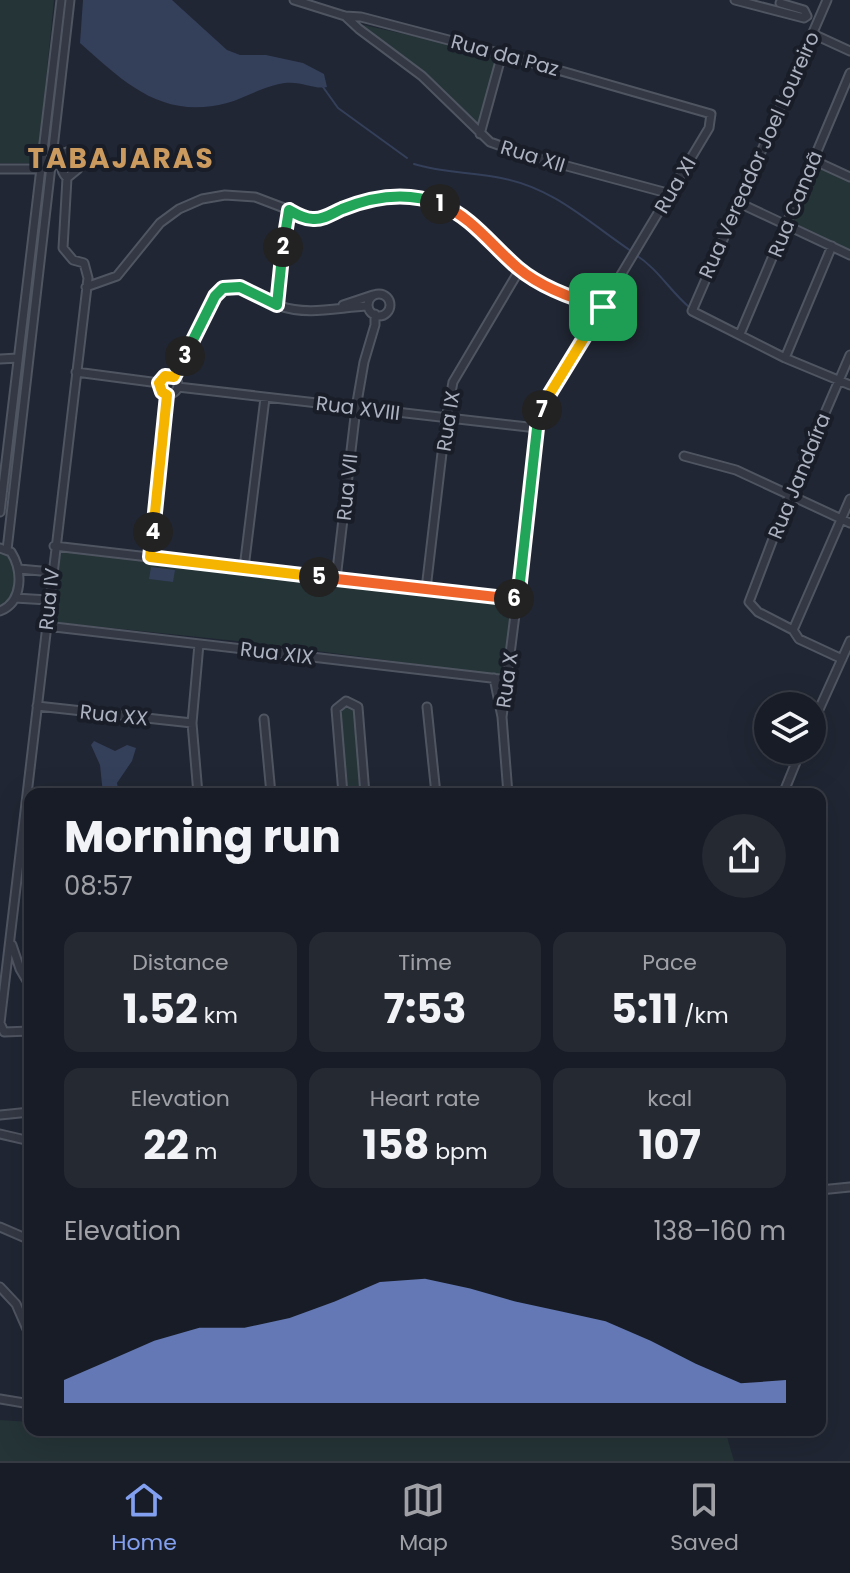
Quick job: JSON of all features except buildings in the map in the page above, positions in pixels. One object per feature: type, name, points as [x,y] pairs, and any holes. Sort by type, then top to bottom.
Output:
[{"type":"street","points":[[0,512],[61,0]]},
{"type":"street","points":[[0,611],[6,609],[15,598],[19,569],[14,555],[3,549],[70,0]]},
{"type":"street","name":"Rua da Paz","points":[[294,0],[707,111],[712,117]]},
{"type":"street","points":[[735,0],[779,4]]},
{"type":"street","name":"Rua Vereador Joel Loureiro","points":[[740,334],[692,311],[827,0]]},
{"type":"street","name":"Rua XII","points":[[345,16],[422,76],[480,134],[502,148],[671,194]]},
{"type":"street","points":[[813,34],[850,51]]},
{"type":"street","points":[[480,134],[502,54]]},
{"type":"street","name":"Rua Canaã","points":[[740,334],[850,73]]},
{"type":"street","name":"Rua XI","points":[[634,254],[711,124],[712,117]]},
{"type":"street","points":[[42,147],[53,148]]},
{"type":"street","points":[[813,160],[850,177]]},
{"type":"street","points":[[0,169],[40,172],[49,177]]},
{"type":"street","points":[[67,178],[63,248],[73,260],[85,264],[88,275],[86,287],[117,276],[160,223],[194,202],[210,197],[244,195],[276,203],[309,219],[318,219],[365,200],[384,196],[424,199],[461,215],[520,269],[552,289],[603,307]]},
{"type":"street","points":[[737,202],[850,255]]},
{"type":"street","points":[[277,305],[289,210]]},
{"type":"street","points":[[785,358],[832,246]]},
{"type":"street","name":"Rua X","points":[[508,788],[502,717],[537,428],[549,395],[634,254]]},
{"type":"street","name":"Rua IX","points":[[426,589],[446,419],[456,375],[520,269]]},
{"type":"street","name":"Rua IV","points":[[27,788],[86,287]]},
{"type":"street","points":[[159,383],[162,392],[167,395],[173,394],[178,387],[174,377],[215,296],[223,288],[240,287],[277,305],[306,311],[368,306]]},
{"type":"street","points":[[338,308],[374,295],[383,294],[388,299],[390,308],[368,348]]},
{"type":"street","points":[[368,306],[374,295]]},
{"type":"street","points":[[368,306],[375,314],[386,313]]},
{"type":"street","name":"Rua VII","points":[[336,579],[356,408],[375,314]]},
{"type":"street","points":[[740,334],[785,358],[850,385]]},
{"type":"street","name":"Rua Jandaíra","points":[[794,627],[758,612],[750,606],[750,599],[790,494],[850,355]]},
{"type":"street","points":[[0,359],[18,358]]},
{"type":"street","points":[[76,372],[159,383]]},
{"type":"street","points":[[159,383],[165,376],[174,377]]},
{"type":"street","name":"Rua XVIII","points":[[178,387],[537,428]]},
{"type":"street","points":[[150,557],[167,395]]},
{"type":"street","points":[[244,568],[265,398]]},
{"type":"street","points":[[684,456],[736,470],[850,523]]},
{"type":"street","points":[[842,659],[799,639],[794,627],[850,499]]},
{"type":"street","points":[[54,546],[518,600]]},
{"type":"street","points":[[19,569],[52,572]]},
{"type":"street","points":[[15,598],[48,600]]},
{"type":"street","name":"Rua XIX","points":[[46,626],[508,680]]},
{"type":"street","points":[[826,694],[850,641]]},
{"type":"street","points":[[197,788],[192,723],[199,644]]},
{"type":"street","points":[[494,678],[502,717]]},
{"type":"street","points":[[343,788],[336,709],[346,701],[358,707],[365,788]]},
{"type":"street","name":"Rua XX","points":[[37,706],[192,723]]},
{"type":"street","points":[[427,707],[435,788]]},
{"type":"street","points":[[264,719],[270,788]]},
{"type":"street","points":[[785,788],[795,764]]},
{"type":"street","name":"Rua IV","points":[[24,818],[0,1023],[4,1032],[24,1031]]},
{"type":"street","points":[[10,939],[24,976]]},
{"type":"street","points":[[0,1115],[24,1113]]},
{"type":"street","points":[[0,1134],[24,1140]]},
{"type":"street","points":[[826,1189],[850,1187]]},
{"type":"street","points":[[0,1227],[24,1237]]},
{"type":"street","points":[[0,1287],[16,1304],[24,1322]]},
{"type":"street","points":[[0,1399],[24,1403]]},
{"type":"shaded area","points":[[0,0],[54,0],[38,160],[31,163],[0,163]]},
{"type":"shaded area","points":[[359,24],[494,54],[496,59],[479,122],[473,123],[425,72]]},
{"type":"shaded area","points":[[817,165],[850,181],[850,252],[794,225],[792,220]]},
{"type":"shaded area","points":[[59,550],[510,601],[513,607],[504,672],[498,675],[257,643],[54,622],[51,619],[52,598],[59,586],[56,571]]},
{"type":"shaded area","points":[[0,552],[13,562],[16,578],[11,595],[0,608]]},
{"type":"shaded area","points":[[346,705],[355,710],[362,788],[345,788],[339,712]]},
{"type":"shaded area","points":[[0,1420],[24,1422],[24,1436],[727,1436],[734,1461],[0,1461]]},
{"type":"water","points":[[83,0],[172,0],[227,50],[240,55],[266,55],[303,63],[324,74],[327,87],[279,84],[227,103],[204,107],[164,102],[129,84],[80,43]]},
{"type":"water","points":[[151,567],[175,570],[173,582],[149,579]]},
{"type":"water","points":[[94,741],[115,751],[127,745],[136,748],[132,761],[117,783],[118,788],[102,788],[100,765],[91,745]]},
{"type":"waterway","points":[[323,87],[338,108],[407,158]]},
{"type":"waterway","points":[[414,164],[501,178],[538,190],[570,207],[631,251]]},
{"type":"waterway","points":[[636,255],[689,307]]},
{"type":"district","name":"TABAJARAS","points":[[121,158]]},
{"type":"route","points":[[384,196],[424,199],[461,215],[520,269],[552,289],[603,307],[549,395],[537,428],[518,600],[150,557],[167,395],[160,389],[161,380],[174,377],[215,296],[223,288],[237,286],[277,305],[289,210],[309,219],[318,219],[365,200],[384,196]]}]
